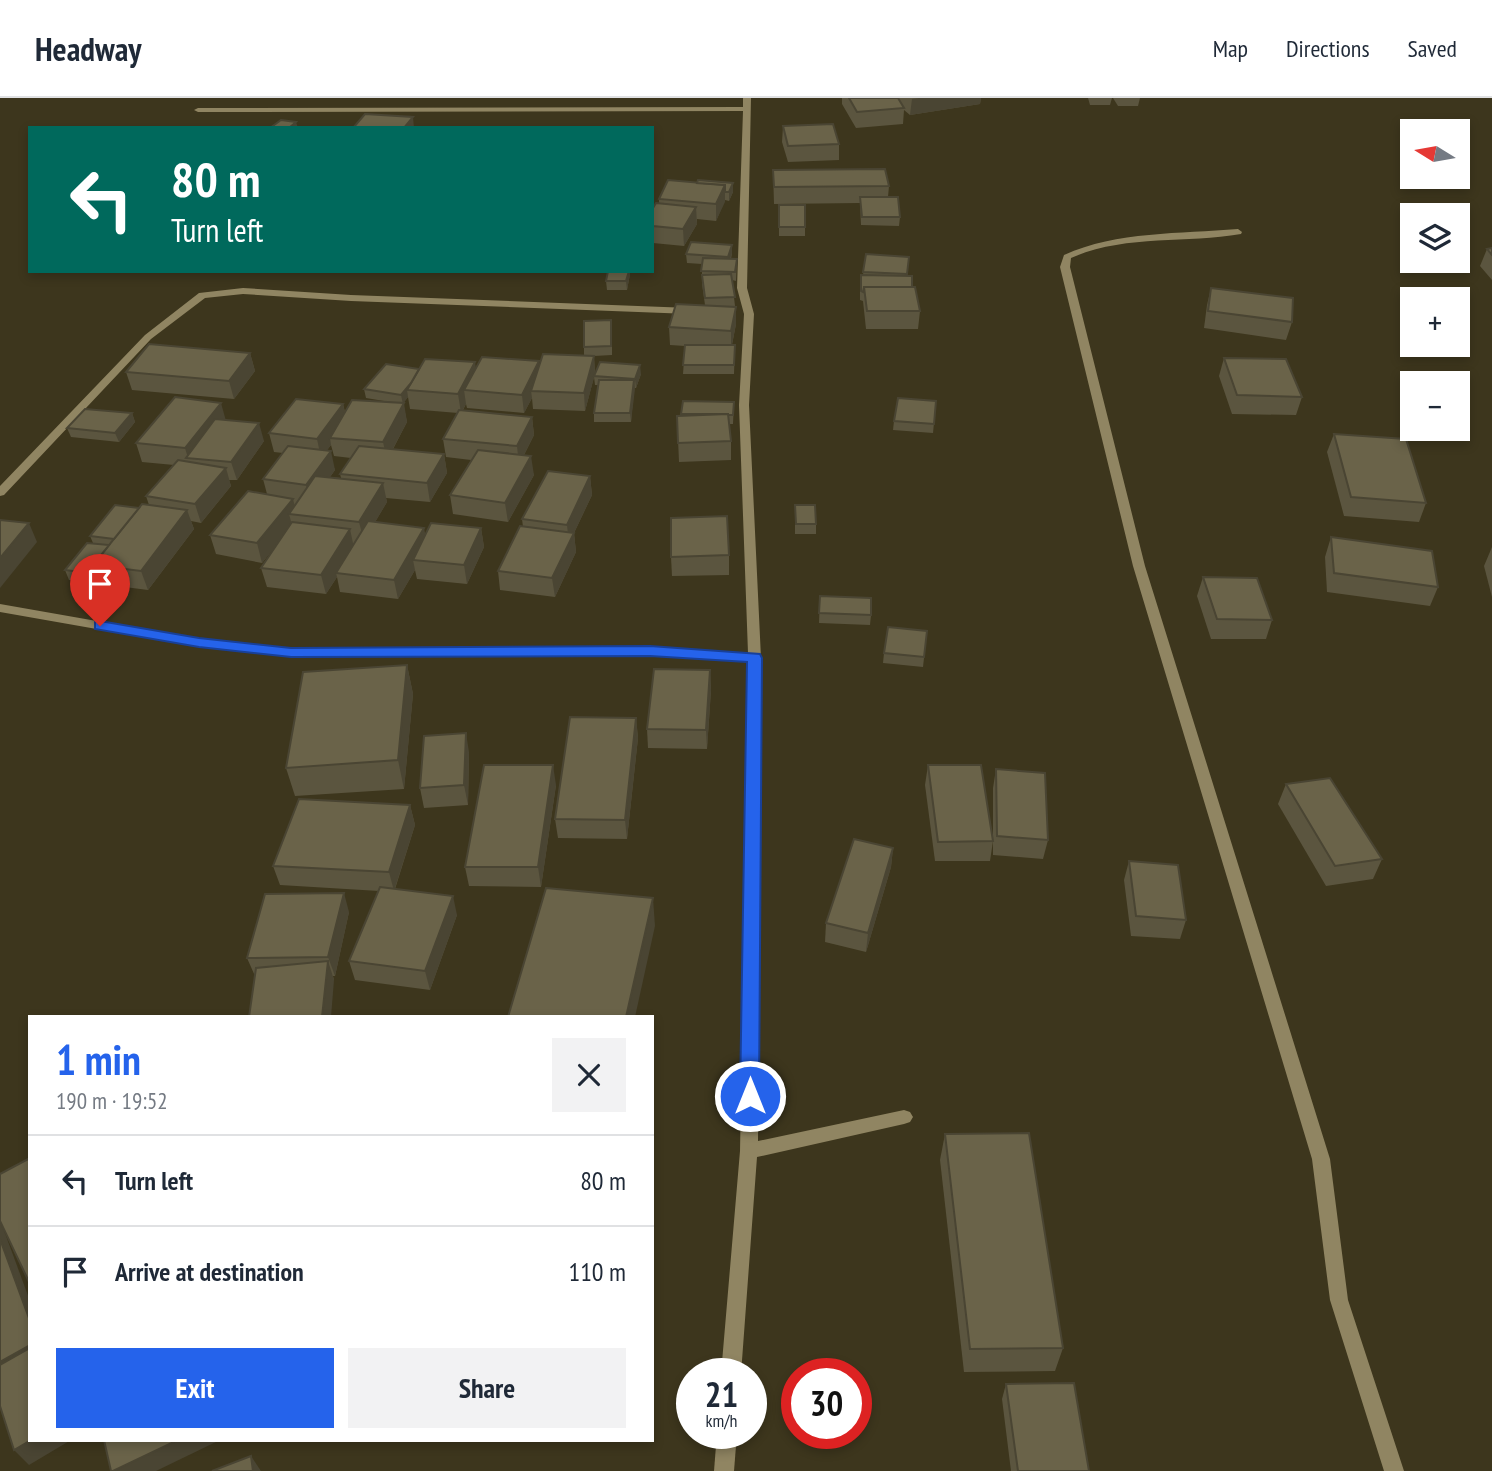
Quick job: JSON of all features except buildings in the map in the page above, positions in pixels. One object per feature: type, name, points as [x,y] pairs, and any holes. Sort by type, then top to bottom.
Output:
[{"type":"street","points":[[198,110],[747,104],[742,313],[755,658],[749,1151],[732,1358]]},
{"type":"street","points":[[1238,232],[1118,243],[1075,252],[1067,257],[1065,267],[1139,566],[1321,1159],[1339,1300],[1394,1471]]},
{"type":"street","points":[[0,493],[148,337],[202,295],[243,291],[351,298],[707,312]]},
{"type":"street","points":[[0,608],[199,643],[291,653],[650,651],[755,658]]},
{"type":"street","points":[[749,1151],[904,1117]]},
{"type":"street","points":[[724,1471],[726,1449]]},
{"type":"route","points":[[100,626],[199,643],[291,653],[650,651],[755,658],[750,1096]]}]
